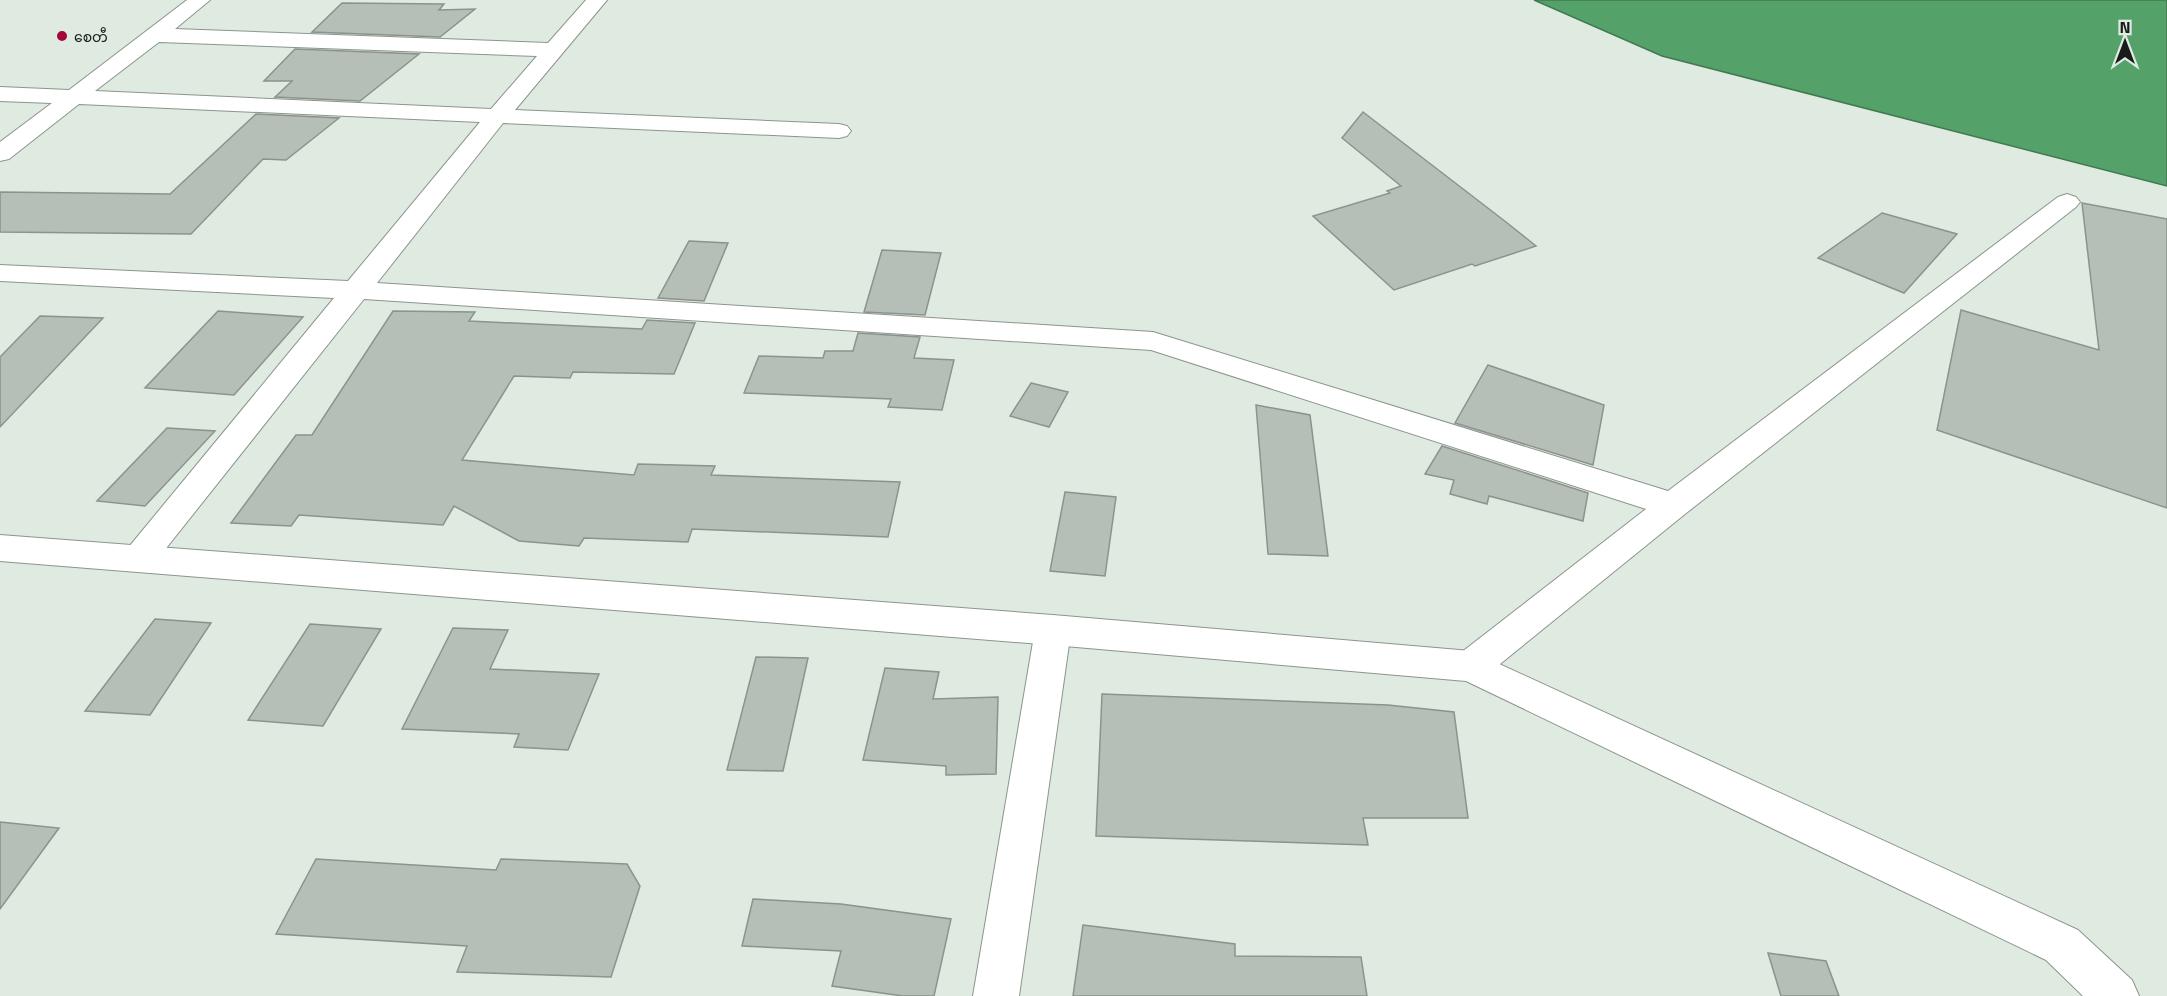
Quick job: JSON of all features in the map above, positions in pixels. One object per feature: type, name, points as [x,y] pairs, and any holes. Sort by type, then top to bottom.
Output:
[{"type":"street","points":[[0,154],[200,0]]},
{"type":"street","points":[[140,557],[354,290],[497,116],[597,0]]},
{"type":"street","points":[[154,35],[554,50]]},
{"type":"street","points":[[0,94],[839,131]]},
{"type":"street","points":[[1471,666],[1673,505],[2067,202]]},
{"type":"street","points":[[0,273],[354,290],[1153,341],[1673,505]]},
{"type":"street","points":[[0,548],[140,557],[1053,630],[1471,666],[2062,945],[2116,996]]},
{"type":"street","points":[[996,996],[1053,630]]},
{"type":"shaded area","points":[[1534,0],[2167,0],[2167,186],[1662,56]]},
{"type":"building","points":[[342,3],[444,4],[439,10],[475,9],[440,37],[312,32]]},
{"type":"building","points":[[295,49],[419,54],[360,101],[275,97],[292,81],[264,81]]},
{"type":"building","points":[[1363,112],[1536,246],[1394,290],[1313,216],[1390,193],[1387,191],[1401,186],[1342,138]]},
{"type":"building","points":[[256,114],[339,118],[286,160],[263,159],[191,234],[0,232],[0,192],[170,194]]},
{"type":"building","points":[[2082,203],[2167,219],[2167,508],[1937,430],[1961,310],[2099,350]]},
{"type":"building","points":[[1882,213],[1957,234],[1904,293],[1818,258]]},
{"type":"building","points":[[689,241],[728,243],[704,301],[658,298]]},
{"type":"building","points":[[882,250],[941,253],[925,315],[864,312]]},
{"type":"building","points":[[218,311],[303,317],[234,395],[145,388]]},
{"type":"building","points":[[393,311],[475,312],[469,321],[642,329],[647,320],[695,323],[674,374],[573,372],[570,378],[514,376],[462,460],[634,475],[638,464],[715,466],[711,475],[900,482],[888,537],[692,529],[688,542],[584,538],[579,546],[519,541],[454,506],[443,525],[299,515],[291,526],[231,523],[296,435],[312,435]]},
{"type":"building","points":[[40,316],[103,318],[0,427],[0,357]]},
{"type":"building","points":[[858,333],[920,337],[914,358],[954,360],[942,410],[888,407],[891,399],[744,393],[759,356],[823,358],[825,351],[853,351]]},
{"type":"building","points":[[1488,365],[1604,405],[1593,465],[1455,423]]},
{"type":"building","points":[[1031,383],[1068,392],[1049,427],[1010,416]]},
{"type":"building","points":[[1256,405],[1310,415],[1328,556],[1268,554]]},
{"type":"building","points":[[167,428],[215,431],[145,506],[97,501]]},
{"type":"building","points":[[1442,446],[1588,493],[1583,521],[1489,496],[1487,504],[1450,494],[1454,480],[1425,474]]},
{"type":"building","points":[[1065,492],[1116,497],[1105,576],[1050,571]]},
{"type":"building","points":[[155,619],[211,623],[150,715],[85,711]]},
{"type":"building","points":[[310,624],[381,629],[323,726],[248,720]]},
{"type":"building","points":[[453,628],[508,630],[490,669],[599,674],[568,750],[514,747],[519,734],[402,729]]},
{"type":"building","points":[[756,657],[808,658],[783,771],[727,770]]},
{"type":"building","points":[[885,668],[939,672],[933,699],[998,697],[996,774],[946,775],[946,766],[863,760]]},
{"type":"building","points":[[1102,694],[1388,705],[1454,712],[1468,818],[1363,818],[1368,845],[1096,836]]},
{"type":"building","points":[[0,822],[59,828],[0,909]]},
{"type":"building","points":[[316,859],[496,870],[501,859],[627,864],[640,886],[611,977],[457,972],[467,946],[276,934]]},
{"type":"building","points":[[753,899],[841,904],[951,919],[934,996],[903,996],[832,986],[841,951],[742,946]]},
{"type":"building","points":[[1083,925],[1235,944],[1235,956],[1361,957],[1367,996],[1073,996]]},
{"type":"building","points":[[1768,953],[1826,961],[1839,996],[1781,996]]},
{"type":"place","name":"စေတီ","points":[[62,36]]}]
